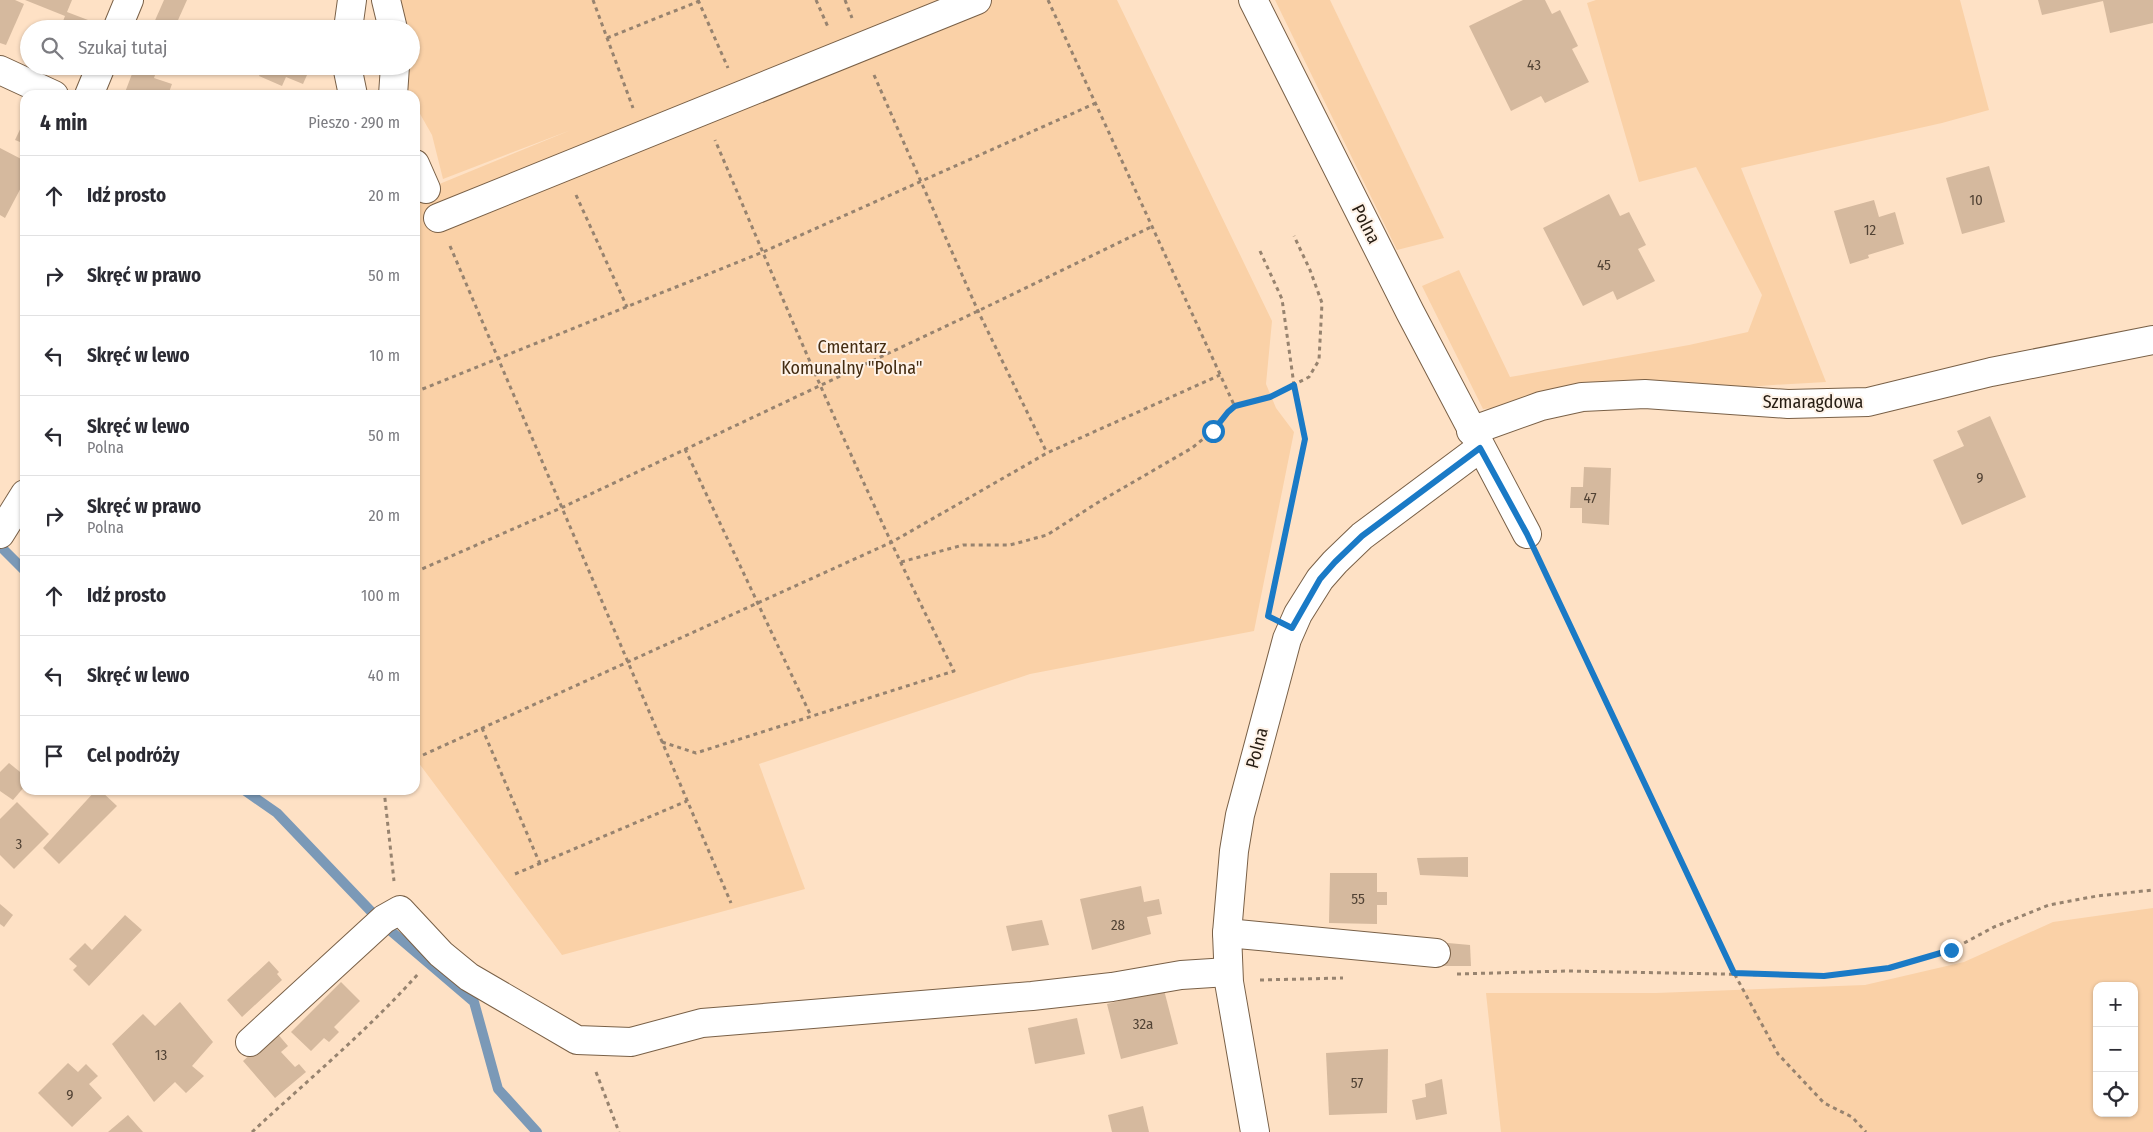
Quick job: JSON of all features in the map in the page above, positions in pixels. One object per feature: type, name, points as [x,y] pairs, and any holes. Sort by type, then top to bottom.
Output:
[{"type":"street","points":[[121,20],[129,0]]},
{"type":"street","points":[[349,20],[352,0]]},
{"type":"street","points":[[386,0],[391,20]]},
{"type":"street","points":[[438,218],[977,0]]},
{"type":"street","name":"Polna","points":[[1253,0],[1476,439],[1527,534]]},
{"type":"street","points":[[0,70],[43,90]]},
{"type":"street","points":[[91,90],[97,75]]},
{"type":"street","points":[[349,75],[353,90]]},
{"type":"street","points":[[393,90],[394,75]]},
{"type":"street","points":[[420,175],[426,189]]},
{"type":"street","name":"Szmaragdowa","points":[[1476,439],[1541,406],[1582,397],[1645,394],[1788,404],[1846,404],[1879,400],[1992,372],[2153,340]]},
{"type":"street","name":"Polna","points":[[1255,1132],[1229,977],[1227,933],[1234,851],[1240,815],[1284,649],[1292,628],[1320,579],[1341,556],[1476,439]]},
{"type":"street","points":[[0,534],[20,502]]},
{"type":"street","points":[[250,1042],[388,918],[441,954],[470,978],[503,999],[577,1040],[631,1042],[702,1023],[1004,999],[1112,987],[1181,975],[1229,977]]},
{"type":"street","points":[[1227,933],[1443,964]]},
{"type":"path","points":[[594,0],[643,135]]},
{"type":"path","points":[[607,38],[699,0],[740,96]]},
{"type":"path","points":[[845,0],[862,47],[978,311],[1047,453]]},
{"type":"path","points":[[1048,0],[1235,406]]},
{"type":"path","points":[[420,390],[763,252],[1096,103]]},
{"type":"path","points":[[662,742],[696,753],[954,671],[901,562],[819,384],[703,111]]},
{"type":"path","points":[[563,167],[627,306]]},
{"type":"path","points":[[438,218],[731,903]]},
{"type":"path","points":[[420,570],[561,508],[1153,226]]},
{"type":"path","points":[[901,562],[963,545],[1010,545],[1047,535],[1104,499],[1192,448],[1213,431],[1235,406],[1270,397],[1309,377],[1319,360],[1322,303],[1310,270],[1294,236]]},
{"type":"path","points":[[1260,251],[1282,299],[1294,385],[1305,439],[1268,616],[1292,628]]},
{"type":"path","points":[[424,755],[892,542],[1047,453],[1220,375]]},
{"type":"path","points":[[685,448],[811,716]]},
{"type":"path","points":[[1527,534],[1734,973],[1778,1054],[1824,1103],[1852,1117],[1866,1132]]},
{"type":"path","points":[[482,728],[540,864]]},
{"type":"path","points":[[385,795],[393,875],[388,918]]},
{"type":"path","points":[[516,874],[688,801]]},
{"type":"path","points":[[1443,964],[1567,971],[1824,976],[1889,968],[1951,950],[1994,927],[2048,905],[2097,896],[2153,890]]},
{"type":"path","points":[[252,1132],[342,1050],[424,968]]},
{"type":"path","points":[[1229,977],[1343,978]]},
{"type":"path","points":[[577,1040],[591,1061],[619,1132]]},
{"type":"green space","name":"Cmentarz Komunalny \"Polna\"","points":[[391,0],[1117,0],[1272,321],[1266,384],[1276,408],[1294,432],[1254,631],[1030,674],[759,764],[805,889],[562,955],[420,765],[420,192],[571,130],[443,179],[432,135],[420,114],[420,90],[408,90],[401,75],[420,75],[420,20],[395,20]]},
{"type":"green space","points":[[1275,0],[1330,0],[1444,238],[1397,250]]},
{"type":"green space","points":[[1596,0],[1960,0],[1989,110],[1942,123],[1741,168],[1826,382],[1483,409],[1422,286],[1459,270],[1510,377],[1689,345],[1748,332],[1762,295],[1696,167],[1639,182],[1587,3]]},
{"type":"green space","points":[[2153,908],[2153,1132],[1501,1132],[1486,993],[1656,993],[1865,985],[1964,962],[2053,922]]},
{"type":"building","points":[[0,0],[15,0],[24,4],[6,45],[0,43]]},
{"type":"building","points":[[25,0],[72,0],[67,12],[88,20],[63,20],[65,16]]},
{"type":"building","points":[[164,0],[187,0],[178,20],[155,20]]},
{"type":"building","points":[[1523,0],[1545,0],[1552,14],[1560,10],[1578,46],[1572,49],[1589,82],[1545,103],[1541,96],[1511,111],[1469,26]]},
{"type":"building","points":[[2038,0],[2153,0],[2153,23],[2110,33],[2103,1],[2042,15]]},
{"type":"building","points":[[132,75],[155,75],[154,78],[172,84],[170,90],[126,90]]},
{"type":"building","points":[[307,75],[303,84],[286,77],[282,86],[259,76]]},
{"type":"building","points":[[20,130],[20,142],[15,140]]},
{"type":"building","points":[[0,148],[20,158],[20,190],[5,218],[0,215]]},
{"type":"building","points":[[1989,166],[2005,222],[1962,234],[1946,178]]},
{"type":"building","points":[[1609,194],[1620,216],[1629,212],[1646,245],[1638,249],[1655,281],[1617,300],[1613,291],[1583,306],[1543,228]]},
{"type":"building","points":[[1874,200],[1879,217],[1895,212],[1904,244],[1868,255],[1869,258],[1850,264],[1834,211]]},
{"type":"building","points":[[1990,416],[2026,497],[1962,525],[1933,460],[1964,446],[1957,431]]},
{"type":"building","points":[[1584,467],[1611,468],[1609,525],[1582,523],[1582,508],[1570,508],[1571,487],[1583,487]]},
{"type":"building","points":[[9,763],[20,772],[20,792],[13,800],[0,791],[0,772]]},
{"type":"building","points":[[91,795],[105,795],[117,806],[59,864],[43,848]]},
{"type":"building","points":[[17,802],[49,834],[14,869],[0,855],[0,819]]},
{"type":"building","points":[[1468,857],[1468,877],[1420,875],[1417,858]]},
{"type":"building","points":[[1330,873],[1377,873],[1377,892],[1387,892],[1387,905],[1377,905],[1377,924],[1329,923]]},
{"type":"building","points":[[1141,886],[1144,902],[1159,899],[1162,914],[1147,917],[1151,934],[1092,950],[1080,899]]},
{"type":"building","points":[[0,904],[13,915],[4,927],[0,924]]},
{"type":"building","points":[[125,915],[142,930],[89,986],[73,970],[77,966],[69,959],[85,943],[92,950]]},
{"type":"building","points":[[1042,920],[1049,945],[1012,951],[1006,926]]},
{"type":"building","points":[[1437,942],[1470,945],[1471,966],[1437,966]]},
{"type":"building","points":[[269,961],[279,972],[277,974],[282,980],[242,1017],[227,1000]]},
{"type":"building","points":[[341,982],[360,1001],[334,1027],[339,1032],[329,1042],[324,1038],[311,1051],[291,1032]]},
{"type":"building","points":[[1164,990],[1178,1044],[1121,1059],[1107,1004]]},
{"type":"building","points":[[180,1002],[213,1042],[192,1066],[204,1076],[186,1093],[175,1082],[154,1102],[112,1044],[143,1014],[155,1026]]},
{"type":"building","points":[[1077,1018],[1085,1054],[1035,1064],[1028,1028]]},
{"type":"building","points":[[276,1032],[288,1046],[281,1052],[295,1067],[299,1064],[306,1072],[275,1098],[243,1061]]},
{"type":"building","points":[[1388,1049],[1387,1113],[1329,1115],[1326,1053]]},
{"type":"building","points":[[68,1063],[78,1072],[86,1064],[98,1076],[89,1084],[102,1098],[72,1127],[38,1093]]},
{"type":"building","points":[[1442,1079],[1447,1114],[1416,1120],[1412,1100],[1426,1097],[1425,1084]]},
{"type":"building","points":[[1143,1106],[1149,1132],[1112,1132],[1108,1115]]},
{"type":"building","points":[[128,1115],[143,1132],[108,1132]]},
{"type":"waterway","points":[[0,546],[20,566]]},
{"type":"waterway","points":[[251,795],[277,813],[385,926],[474,1002],[498,1089],[537,1132]]},
{"type":"route","points":[[1213,431],[1235,406],[1270,397],[1294,385],[1305,439],[1268,616],[1292,628],[1298,614],[1320,579],[1362,536],[1480,448],[1527,534],[1734,973],[1824,976],[1889,968],[1951,950]]}]
